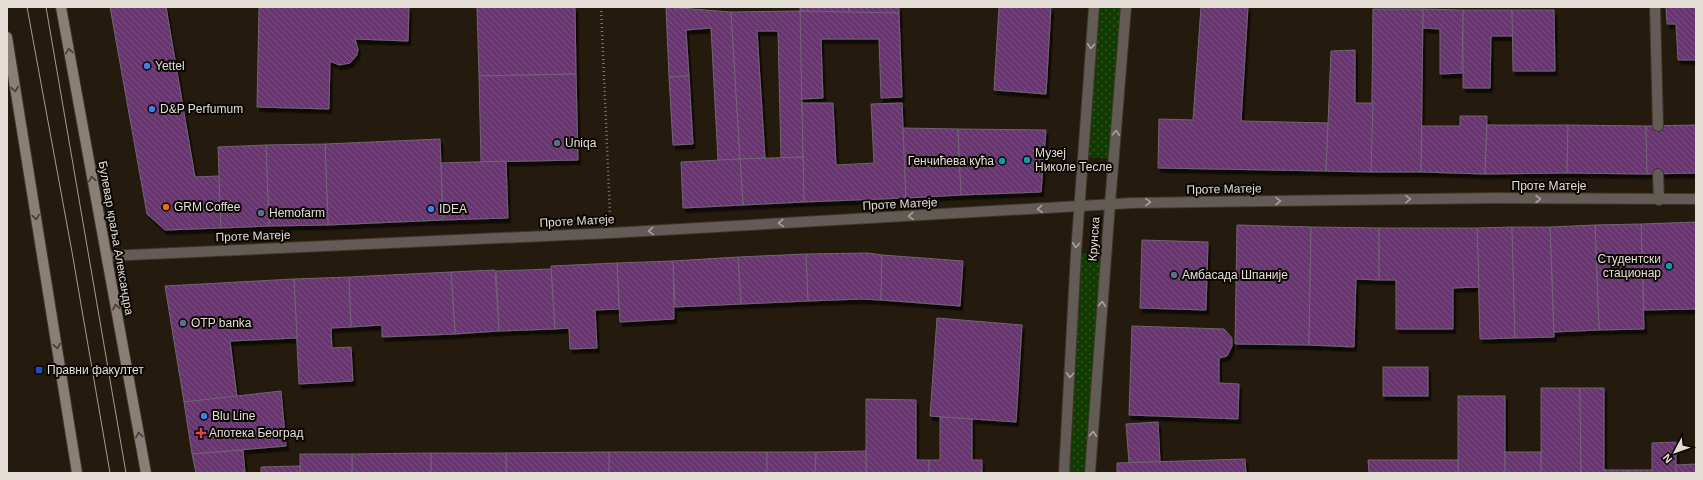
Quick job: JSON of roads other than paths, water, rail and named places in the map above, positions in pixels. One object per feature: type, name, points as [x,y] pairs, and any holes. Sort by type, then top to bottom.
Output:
[{"type":"main road","name":"Булевар краља Александра","points":[[61,7],[146,473]]},
{"type":"main road","points":[[7,37],[77,473]]},
{"type":"street","name":"Крунска","points":[[1064,473],[1079,206],[1094,7]]},
{"type":"street","name":"Крунска","points":[[1090,473],[1126,7]]},
{"type":"street","points":[[1655,7],[1658,126]]},
{"type":"street","points":[[1658,174],[1659,200]]},
{"type":"street","name":"Проте Матеје","points":[[107,256],[611,233],[1110,204],[1497,198],[1696,199]]},
{"type":"tram line","points":[[27,7],[72,252],[110,473]]},
{"type":"tram line","points":[[46,7],[126,473]]},
{"type":"place","name":"Yettel","points":[[147,66]]},
{"type":"place","name":"D&P Perfumum","points":[[152,109]]},
{"type":"place","name":"Uniqa","points":[[557,143]]},
{"type":"place","name":"Музеј Николе Тесле","points":[[1027,160]]},
{"type":"place","name":"Генчићева кућа","points":[[1002,161]]},
{"type":"place","name":"GRM Coffee","points":[[166,207]]},
{"type":"place","name":"IDEA","points":[[431,209]]},
{"type":"place","name":"Hemofarm","points":[[261,213]]},
{"type":"place","name":"Студентски стационар","points":[[1669,266]]},
{"type":"place","name":"Амбасада Шпаније","points":[[1174,275]]},
{"type":"place","name":"OTP banka","points":[[183,323]]},
{"type":"place","name":"Правни факултет","points":[[39,370]]},
{"type":"place","name":"Blu Line","points":[[204,416]]},
{"type":"place","name":"Апотека Београд","points":[[201,433]]}]
